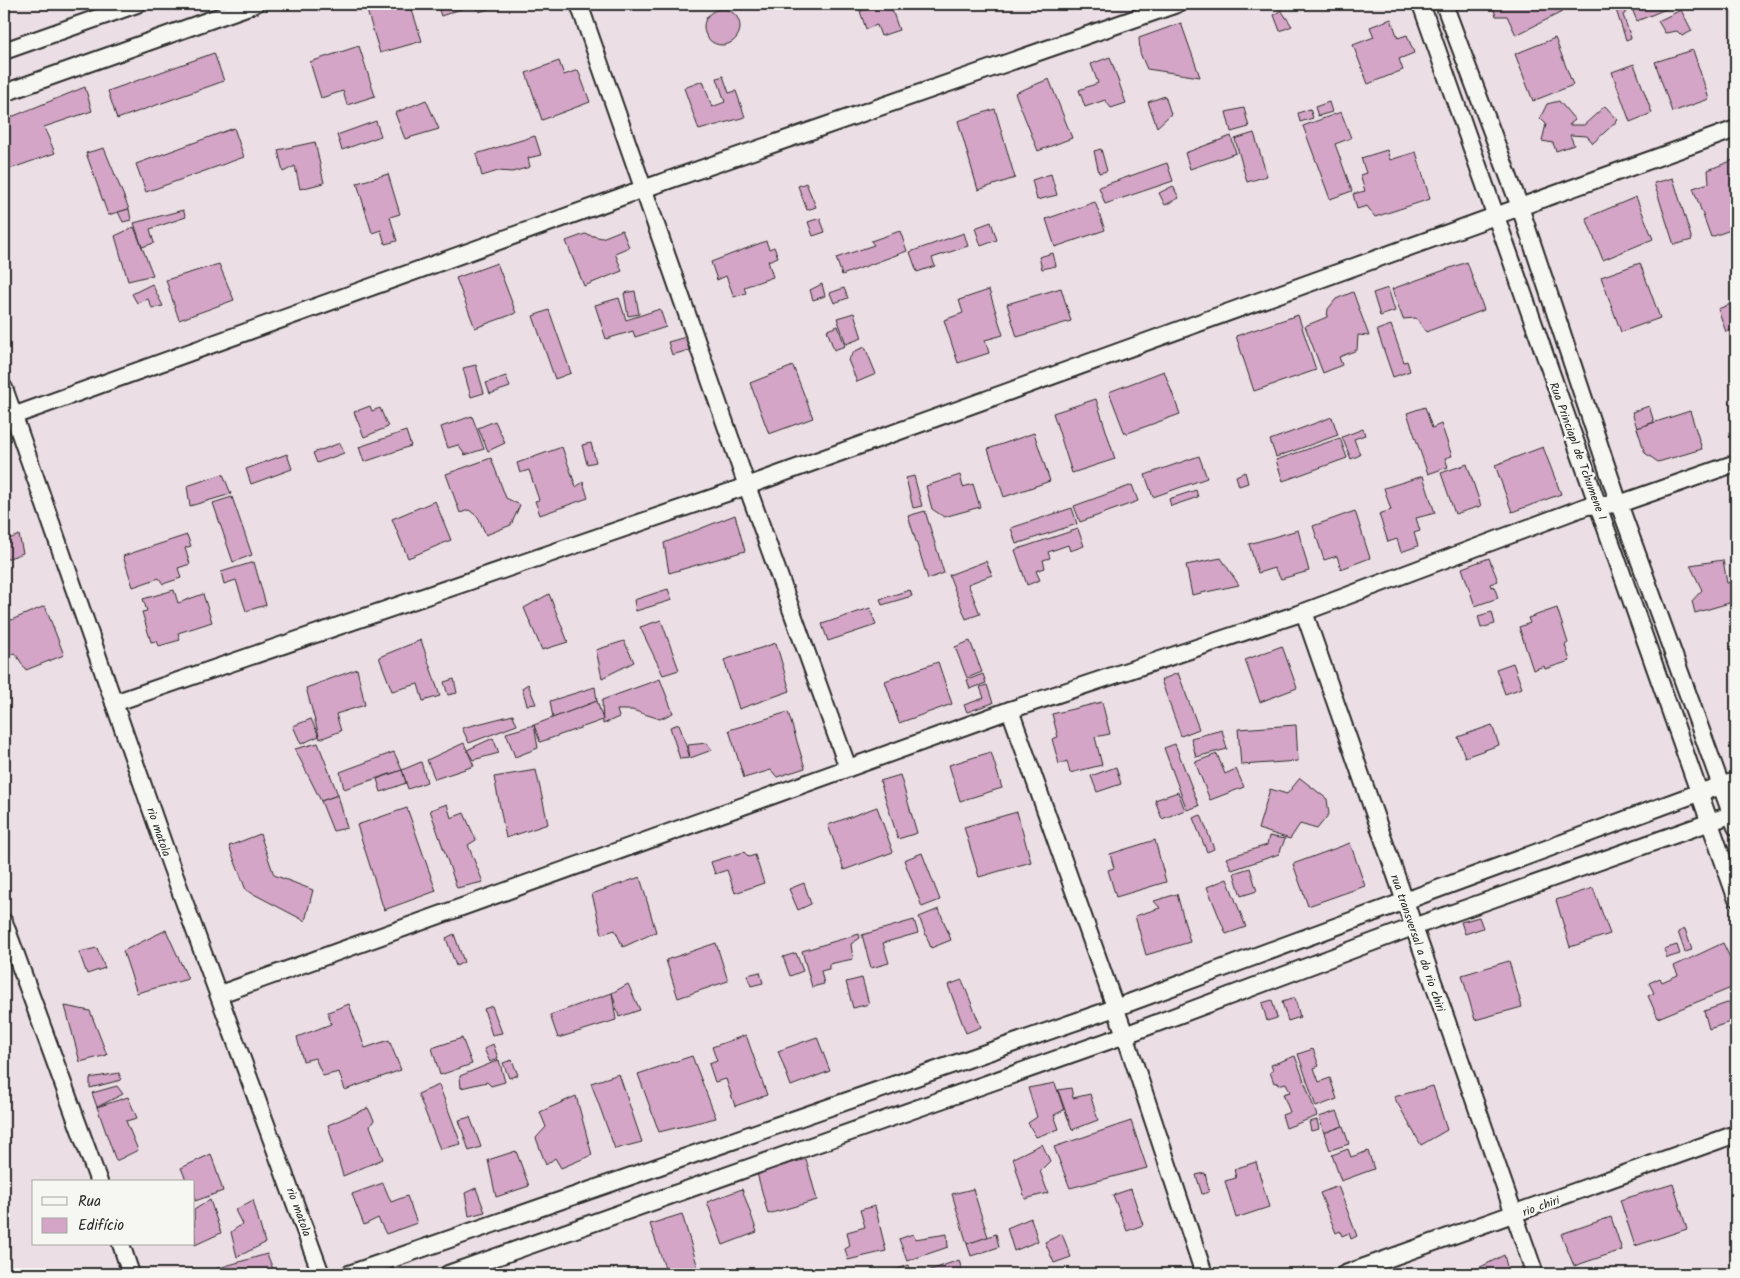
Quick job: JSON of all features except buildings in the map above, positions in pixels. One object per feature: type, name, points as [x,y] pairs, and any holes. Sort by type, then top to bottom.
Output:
[{"type":"street","points":[[4,51],[137,4]]},
{"type":"street","points":[[4,93],[255,4]]},
{"type":"street","points":[[579,4],[747,486],[848,768]]},
{"type":"street","points":[[13,416],[643,189],[1177,4]]},
{"type":"street","name":"Rua Princiapl de Tchumene I","points":[[1421,4],[1494,216],[1736,897]]},
{"type":"street","name":"Rua Princiapl de Tchumene I","points":[[1444,4],[1520,207],[1620,504],[1729,783],[1735,819]]},
{"type":"street","points":[[114,703],[747,486],[1736,129]]},
{"type":"street","name":"rio matola","points":[[4,388],[170,863],[220,994],[321,1274]]},
{"type":"street","points":[[220,994],[1010,710],[1304,612],[1587,506],[1620,504],[1736,463]]},
{"type":"street","name":"rua transversal a do rio chiri","points":[[1304,612],[1403,901],[1535,1274]]},
{"type":"street","points":[[1010,710],[1125,1035],[1204,1274]]},
{"type":"street","points":[[349,1274],[1115,1008],[1729,783]]},
{"type":"street","points":[[448,1274],[1125,1035],[1413,927],[1709,822],[1735,819]]},
{"type":"street","points":[[4,922],[98,1180]]},
{"type":"street","name":"rio chiri","points":[[1345,1274],[1736,1134]]},
{"type":"street","points":[[122,1246],[131,1274]]}]
